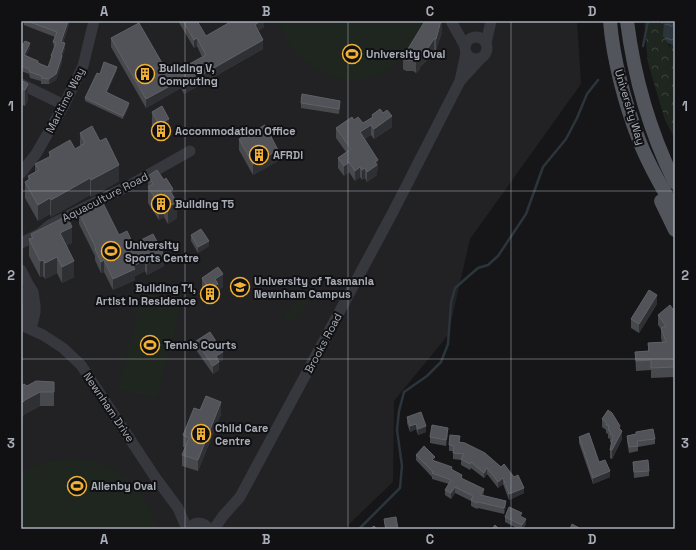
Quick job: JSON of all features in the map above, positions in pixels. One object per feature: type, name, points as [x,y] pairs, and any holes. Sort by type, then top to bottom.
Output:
[{"type":"main road","name":"University Way","points":[[627,21],[633,60],[646,111],[659,147],[675,183]]},
{"type":"main road","name":"University Way","points":[[610,23],[618,72],[639,140],[660,184],[675,210]]},
{"type":"main road","points":[[633,60],[652,115],[675,164]]},
{"type":"main road","points":[[639,140],[653,183],[675,230]]},
{"type":"street","name":"Maritime Way","points":[[21,173],[36,154],[64,105],[83,66],[94,21]]},
{"type":"street","points":[[465,49],[468,40],[474,37],[490,21]]},
{"type":"street","points":[[452,23],[465,49],[471,58],[474,59],[481,58],[486,53],[486,43],[490,21]]},
{"type":"street","points":[[452,23],[474,37],[480,38],[486,43]]},
{"type":"street","name":"Brooks Road","points":[[460,81],[465,49]]},
{"type":"street","name":"Brooks Road","points":[[214,529],[223,516],[240,497],[393,212],[460,81],[481,58]]},
{"type":"street","points":[[21,84],[64,105]]},
{"type":"street","name":"Aquaculture Road","points":[[21,243],[39,234],[50,225],[130,185],[190,151]]},
{"type":"street","points":[[21,270],[33,292],[35,305],[24,326]]},
{"type":"street","name":"Newnham Drive","points":[[24,326],[63,348],[81,365],[155,477],[178,508],[196,527]]},
{"type":"street","points":[[196,527],[223,516]]},
{"type":"shaded area","name":"University of Tasmania Newnham Campus","points":[[21,21],[577,21],[581,84],[470,239],[448,335],[394,401],[393,482],[344,529],[21,529]]},
{"type":"green space","name":"University Oval","points":[[279,21],[426,21],[412,47],[402,59],[390,69],[378,75],[353,81],[340,79],[316,69],[292,46],[286,38]]},
{"type":"green space","points":[[644,21],[664,21],[669,47],[675,42],[675,139],[665,120],[648,63]]},
{"type":"green space","name":"Tennis Courts","points":[[143,291],[182,301],[157,399],[118,389]]},
{"type":"green space","points":[[302,295],[309,302],[290,324],[282,317]]},
{"type":"green space","name":"Allenby Oval","points":[[80,459],[104,465],[123,476],[131,483],[150,509],[157,529],[21,529],[21,473],[35,466],[49,462]]},
{"type":"water","points":[[664,21],[675,21],[674,46],[668,43],[663,36]]},
{"type":"building","points":[[27,21],[68,21],[61,42],[65,43],[62,56],[56,74],[49,79],[41,78],[42,76],[30,72],[29,69],[21,66],[21,47],[25,41],[30,43],[24,55],[48,67],[56,43],[53,42],[57,32]]},
{"type":"building","points":[[183,21],[197,21],[206,36],[232,21],[260,21],[255,25],[263,40],[184,85],[181,80],[146,99],[111,38],[139,23],[169,75],[206,55],[197,38],[194,40]]},
{"type":"building","points":[[425,21],[441,21],[436,39],[434,39],[416,62],[413,60],[406,60],[403,57]]},
{"type":"building","points":[[104,62],[117,67],[106,92],[129,103],[123,116],[85,98],[97,73],[100,74]]},
{"type":"building","points":[[21,80],[28,84],[25,90],[23,89],[21,94]]},
{"type":"building","points":[[302,94],[340,101],[339,109],[301,103]]},
{"type":"building","points":[[162,106],[169,119],[159,124],[152,112]]},
{"type":"building","points":[[380,109],[383,113],[387,110],[392,116],[374,129],[371,125],[360,132],[378,160],[375,162],[377,165],[367,172],[365,168],[362,170],[360,167],[355,171],[349,162],[344,166],[338,158],[351,149],[336,128],[352,117],[354,120],[358,117],[363,123],[373,117],[372,115]]},
{"type":"building","points":[[265,125],[278,150],[253,164],[239,139]]},
{"type":"building","points":[[92,126],[100,141],[106,138],[119,165],[91,180],[90,178],[51,200],[50,198],[38,205],[25,182],[30,179],[28,176],[39,170],[35,164],[51,156],[49,152],[70,140],[75,149],[85,143],[80,133]]},
{"type":"building","points":[[157,170],[164,180],[166,178],[173,189],[170,191],[177,202],[168,207],[164,200],[159,204],[148,187],[153,184],[148,176]]},
{"type":"building","name":"University Sports Centre","points":[[102,201],[119,235],[127,231],[133,244],[153,234],[164,255],[147,264],[145,260],[133,266],[135,269],[113,279],[104,260],[101,262],[79,213]]},
{"type":"building","points":[[67,216],[72,227],[60,233],[74,261],[62,267],[57,257],[45,263],[43,260],[40,261],[29,239],[33,238],[31,234]]},
{"type":"building","points":[[201,229],[209,241],[198,247],[191,235]]},
{"type":"building","points":[[218,267],[223,274],[215,279],[218,284],[209,289],[202,278]]},
{"type":"building","points":[[649,290],[657,295],[639,324],[631,319]]},
{"type":"building","points":[[670,305],[675,312],[675,367],[651,368],[651,360],[636,361],[635,352],[649,351],[648,343],[666,342],[661,328],[666,326],[658,315]]},
{"type":"building","points":[[210,332],[223,352],[216,356],[219,362],[213,366],[196,341]]},
{"type":"building","points":[[36,381],[54,382],[54,392],[40,392],[25,400],[21,404],[21,386],[24,384],[27,386]]},
{"type":"building","name":"Child Care Centre","points":[[206,396],[221,402],[198,460],[182,455],[189,438],[183,435],[194,408],[200,410]]},
{"type":"building","points":[[608,410],[612,413],[622,431],[612,450],[610,450],[613,436],[608,430],[609,426],[606,425],[606,422],[602,419]]},
{"type":"building","points":[[421,412],[426,426],[418,429],[416,424],[410,426],[407,417]]},
{"type":"building","points":[[432,425],[448,428],[446,440],[430,437]]},
{"type":"building","points":[[653,429],[655,439],[637,441],[638,446],[629,447],[627,436],[636,434],[636,432]]},
{"type":"building","points":[[589,433],[599,462],[605,460],[610,471],[593,478],[579,437]]},
{"type":"building","points":[[450,435],[460,436],[459,442],[465,443],[485,453],[501,467],[504,464],[514,477],[518,475],[524,488],[509,494],[503,478],[498,482],[487,468],[484,473],[471,462],[470,464],[461,459],[464,454],[453,453],[454,446],[449,445]]},
{"type":"building","points":[[424,446],[435,457],[432,460],[452,467],[451,469],[462,475],[461,478],[484,489],[481,495],[506,501],[504,508],[477,503],[471,500],[473,496],[455,487],[451,493],[445,490],[451,480],[432,473],[433,472],[416,455]]},
{"type":"building","points":[[648,460],[649,471],[634,472],[633,462]]},
{"type":"building","points":[[509,507],[522,513],[520,516],[526,519],[522,525],[505,517]]},
{"type":"building","points":[[396,517],[398,529],[386,529],[384,519]]},
{"type":"building","points":[[572,524],[581,529],[570,529]]},
{"type":"building","points":[[495,525],[499,529],[492,529]]},
{"type":"building","points":[[374,526],[377,529],[370,529]]},
{"type":"waterway","points":[[643,46],[648,21]]},
{"type":"waterway","points":[[359,529],[400,488],[402,466],[397,430],[399,411],[404,392],[427,376],[441,362],[448,344],[451,303],[455,288],[478,268],[488,265],[498,256],[526,214],[543,167],[566,139],[587,94],[598,80]]},
{"type":"place","name":"University Oval","points":[[352,54]]},
{"type":"place","name":"Building V, Computing","points":[[145,74]]},
{"type":"place","name":"Accommodation Office","points":[[161,131]]},
{"type":"place","name":"AFRDI","points":[[259,155]]},
{"type":"place","name":"Building T5","points":[[161,204]]},
{"type":"place","name":"University Sports Centre","points":[[111,251]]},
{"type":"place","name":"University of Tasmania Newnham Campus","points":[[240,287]]},
{"type":"place","name":"Building T1, Artist in Residence","points":[[210,294]]},
{"type":"place","name":"Tennis Courts","points":[[150,345]]},
{"type":"place","name":"Child Care Centre","points":[[201,434]]},
{"type":"place","name":"Allenby Oval","points":[[77,486]]}]
